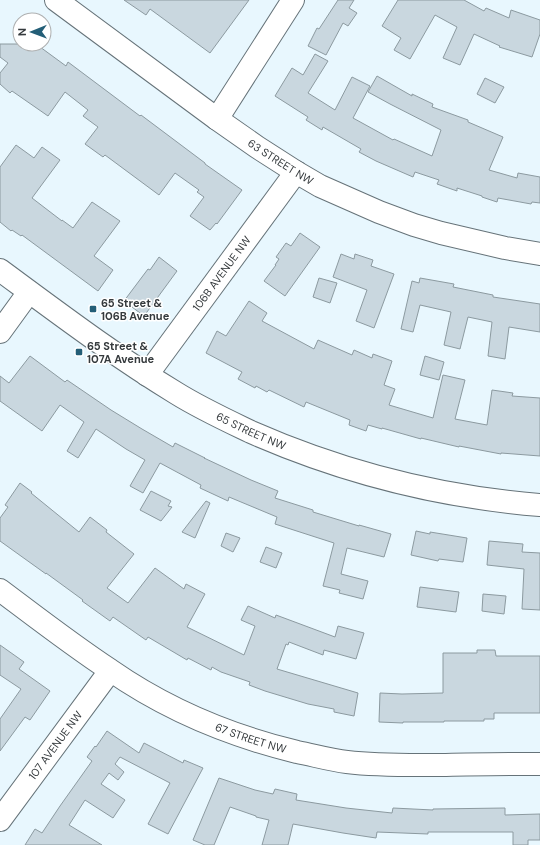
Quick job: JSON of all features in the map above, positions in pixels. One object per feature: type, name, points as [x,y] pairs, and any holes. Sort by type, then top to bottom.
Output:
[{"type":"street","name":"63 STREET NW","points":[[56,0],[257,147],[320,186],[379,212],[441,234],[540,254]]},
{"type":"street","points":[[217,118],[293,0]]},
{"type":"street","name":"106B AVENUE NW","points":[[147,375],[296,172]]},
{"type":"street","name":"65 STREET NW","points":[[0,270],[128,363],[176,394],[239,426],[291,448],[344,467],[398,482],[460,495],[540,505]]},
{"type":"street","points":[[0,332],[29,292]]},
{"type":"street","name":"67 STREET NW","points":[[0,590],[110,671],[146,693],[175,708],[247,738],[314,756],[347,762],[418,765],[540,764]]},
{"type":"street","name":"107 AVENUE NW","points":[[0,820],[110,671]]},
{"type":"building","points":[[124,0],[249,0],[210,53],[150,9],[146,15]]},
{"type":"building","points":[[338,0],[354,0],[349,8],[357,13],[348,26],[343,23],[326,55],[308,46],[317,28],[319,29]]},
{"type":"building","points":[[398,0],[464,0],[484,11],[486,8],[509,18],[511,10],[540,20],[540,34],[532,57],[499,47],[500,46],[474,34],[460,65],[443,58],[457,27],[435,15],[410,59],[394,50],[401,38],[382,26]]},
{"type":"building","points":[[0,44],[12,44],[12,52],[47,52],[66,66],[68,62],[242,190],[217,224],[216,223],[210,230],[190,216],[204,197],[197,192],[199,190],[175,173],[159,195],[105,155],[103,157],[85,144],[98,127],[83,116],[88,110],[65,92],[48,116],[12,91],[10,93],[0,84],[0,73],[8,63],[0,57]]},
{"type":"building","points":[[315,54],[328,61],[308,93],[335,110],[352,77],[370,86],[353,118],[393,140],[394,139],[432,156],[441,130],[368,92],[377,76],[412,96],[412,94],[433,104],[432,107],[468,120],[468,122],[503,137],[489,170],[517,178],[518,173],[540,177],[540,203],[532,202],[531,204],[498,198],[497,202],[457,188],[457,191],[437,184],[439,180],[415,172],[413,177],[359,152],[361,149],[323,127],[322,130],[306,120],[308,117],[275,96],[292,68],[303,75]]},
{"type":"building","points":[[485,78],[504,87],[495,103],[477,94]]},
{"type":"building","points":[[16,145],[34,158],[42,147],[60,160],[32,198],[62,221],[73,228],[92,202],[120,221],[94,256],[113,270],[98,291],[22,235],[21,236],[12,230],[11,231],[0,222],[0,167]]},
{"type":"building","points":[[300,233],[320,247],[285,296],[264,281],[276,265],[279,259],[276,257],[286,243],[291,246]]},
{"type":"building","points":[[341,254],[354,259],[355,254],[373,260],[371,266],[394,274],[374,328],[356,321],[367,290],[333,277]]},
{"type":"building","points":[[159,257],[177,271],[144,316],[124,301]]},
{"type":"building","points":[[319,278],[337,283],[330,303],[313,297]]},
{"type":"building","points":[[420,278],[454,284],[453,287],[493,295],[493,297],[540,304],[540,332],[509,327],[505,359],[488,356],[492,322],[468,317],[460,349],[444,345],[451,312],[420,305],[413,332],[401,329],[412,281],[419,283]]},
{"type":"building","points":[[249,301],[267,313],[262,321],[314,349],[318,340],[352,355],[354,350],[372,358],[373,354],[392,361],[384,385],[395,389],[389,405],[433,418],[443,375],[465,380],[455,419],[487,425],[492,390],[513,393],[512,396],[540,398],[540,456],[501,454],[459,447],[368,425],[366,431],[349,425],[350,420],[306,402],[304,407],[269,390],[267,392],[256,386],[255,388],[238,379],[242,372],[206,353],[217,331],[226,336]]},
{"type":"building","points":[[30,356],[65,382],[67,380],[111,410],[173,447],[175,443],[251,480],[278,491],[275,498],[313,510],[313,512],[391,534],[384,557],[347,548],[341,574],[368,581],[363,599],[339,593],[340,590],[323,586],[334,543],[275,524],[277,517],[229,497],[228,501],[200,488],[201,485],[160,463],[143,493],[130,486],[145,460],[96,429],[78,458],[67,451],[84,422],[60,405],[42,431],[0,401],[0,376],[9,383]]},
{"type":"building","points":[[425,356],[444,362],[439,380],[420,375]]},
{"type":"building","points":[[20,483],[79,532],[90,517],[134,554],[107,588],[128,603],[155,568],[184,589],[186,584],[205,594],[187,627],[244,655],[255,626],[241,620],[248,606],[275,618],[276,615],[335,637],[338,626],[364,633],[356,659],[324,650],[323,655],[289,642],[288,645],[286,644],[277,669],[358,693],[354,716],[334,712],[334,709],[308,704],[249,685],[250,682],[221,672],[212,667],[211,670],[188,658],[187,660],[148,637],[146,640],[113,617],[110,621],[0,541],[0,518],[8,507],[5,505]]},
{"type":"building","points":[[151,491],[171,501],[168,506],[172,507],[161,521],[140,510]]},
{"type":"building","points":[[206,501],[210,503],[195,538],[182,532]]},
{"type":"building","points":[[416,531],[467,538],[463,562],[439,559],[438,561],[411,555]]},
{"type":"building","points":[[226,533],[240,538],[233,552],[221,546]]},
{"type":"building","points":[[489,541],[523,544],[522,552],[540,553],[540,610],[522,609],[524,569],[487,565]]},
{"type":"building","points":[[266,547],[282,553],[276,568],[260,562]]},
{"type":"building","points":[[420,587],[459,592],[456,612],[417,607]]},
{"type":"building","points":[[483,594],[506,596],[504,614],[482,611]]},
{"type":"building","points":[[0,645],[24,662],[19,669],[50,691],[30,720],[25,717],[0,751],[0,719],[21,689],[0,675]]},
{"type":"building","points":[[477,650],[495,650],[496,656],[540,656],[540,713],[494,713],[494,719],[484,719],[484,721],[403,723],[379,722],[380,693],[443,693],[443,653],[477,653]]},
{"type":"building","points":[[107,731],[139,753],[144,743],[183,763],[184,760],[203,768],[168,834],[148,824],[170,783],[120,757],[115,764],[124,772],[118,780],[109,773],[101,784],[125,800],[113,818],[85,800],[69,825],[102,845],[25,845],[35,829],[42,833],[92,761],[87,757]]},
{"type":"building","points":[[219,778],[255,790],[273,794],[275,789],[297,794],[296,800],[346,808],[392,813],[393,808],[433,810],[505,808],[505,815],[540,814],[540,840],[528,840],[528,845],[513,845],[513,832],[428,832],[428,834],[377,832],[376,838],[293,824],[288,845],[262,845],[269,820],[256,817],[230,807],[214,845],[205,845],[193,840]]},
{"type":"place","name":"65 Street & 106B Avenue","points":[[93,309]]},
{"type":"place","name":"65 Street & 107A Avenue","points":[[79,352]]}]
